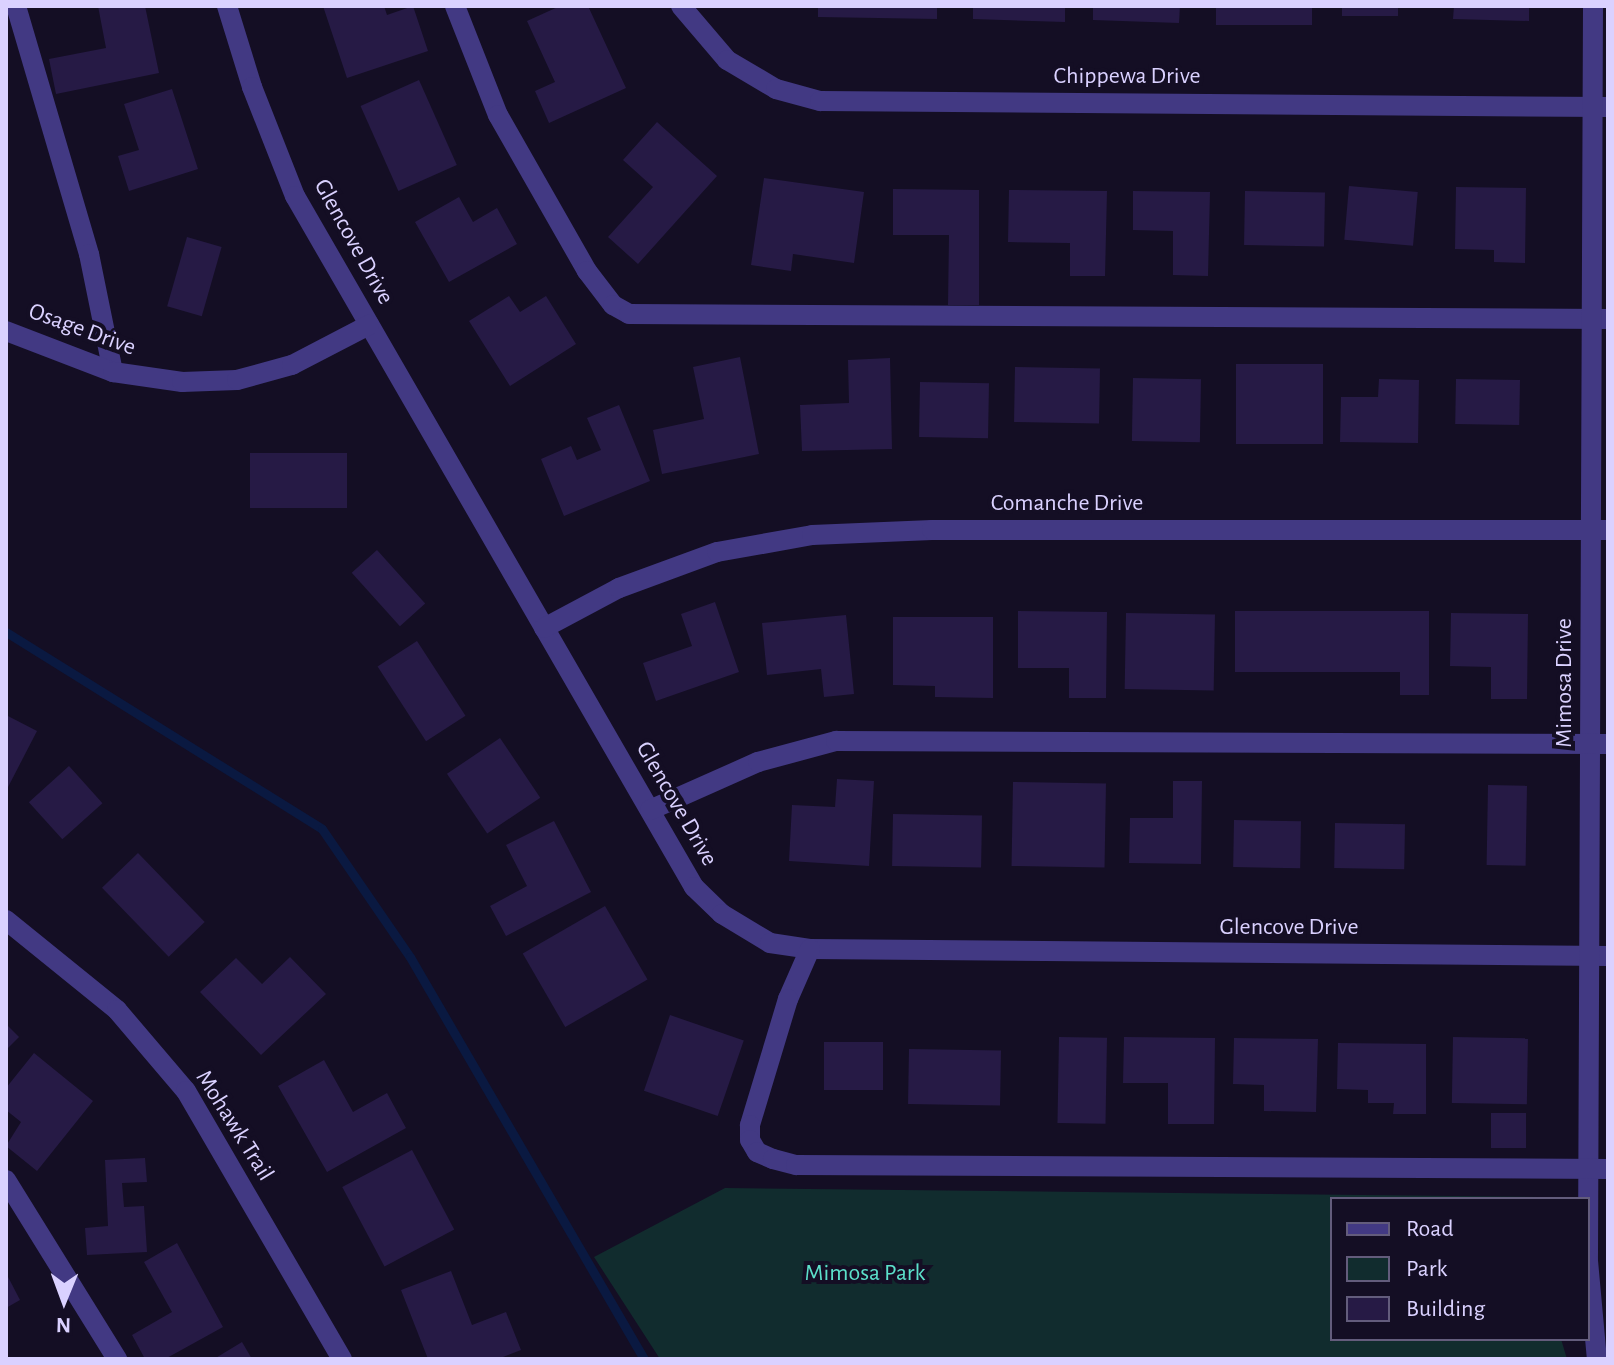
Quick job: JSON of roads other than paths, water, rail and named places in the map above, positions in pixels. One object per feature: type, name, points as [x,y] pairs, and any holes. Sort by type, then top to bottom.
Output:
[{"type":"street","points":[[16,6],[89,254],[113,372]]},
{"type":"street","name":"Glencove Drive","points":[[227,6],[252,87],[295,196],[694,887],[722,914],[770,943],[810,949],[1599,956]]},
{"type":"street","points":[[455,6],[498,115],[587,271],[613,305],[629,314],[1600,319]]},
{"type":"street","name":"Chippewa Drive","points":[[681,6],[727,60],[776,89],[820,101],[1601,107]]},
{"type":"street","name":"Mimosa Drive","points":[[1590,1244],[1599,1169],[1601,107],[1593,6]]},
{"type":"street","name":"Osage Drive","points":[[6,331],[113,372],[182,382],[237,380],[292,365],[369,325]]},
{"type":"street","name":"Comanche Drive","points":[[544,628],[619,588],[717,552],[812,535],[932,530],[1600,530]]},
{"type":"street","points":[[650,810],[758,762],[836,741],[1599,744]]},
{"type":"street","name":"Mohawk Trail","points":[[6,920],[117,1010],[186,1091],[342,1359]]},
{"type":"street","points":[[810,949],[788,999],[750,1125],[750,1140],[757,1152],[773,1159],[796,1165],[1599,1169]]},
{"type":"street","points":[[6,1180],[117,1359]]},
{"type":"street","name":"Mimosa Drive","points":[[1590,1283],[1597,1359]]},
{"type":"waterway","points":[[6,632],[322,829],[410,957],[644,1359]]},
{"type":"park label","name":"Mimosa Park","points":[[865,1274]]}]
